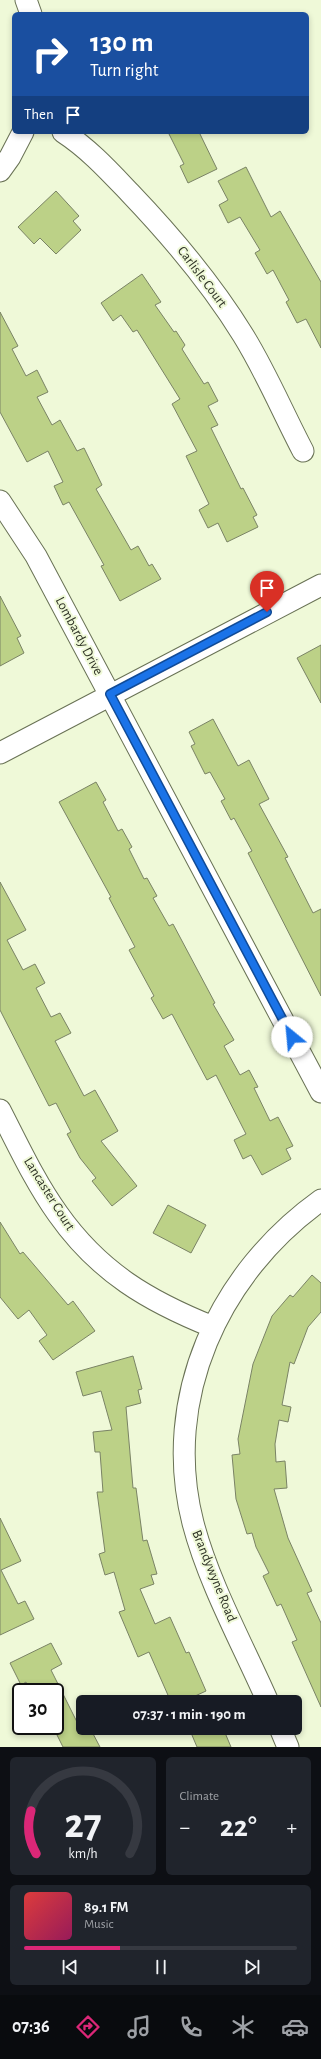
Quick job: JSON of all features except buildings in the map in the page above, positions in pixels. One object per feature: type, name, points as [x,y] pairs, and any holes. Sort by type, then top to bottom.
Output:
[{"type":"street","points":[[26,0],[30,12]]},
{"type":"street","points":[[0,171],[10,157],[22,134]]},
{"type":"street","name":"Carlisle Court","points":[[66,134],[82,144],[149,212],[198,269],[218,296],[244,337],[303,451]]},
{"type":"street","name":"Lombardy Drive","points":[[0,501],[36,556],[321,1092]]},
{"type":"street","points":[[0,753],[110,694],[321,585]]},
{"type":"street","name":"Lancaster Court","points":[[0,1110],[40,1185],[58,1214],[74,1234],[103,1264],[136,1290],[173,1311],[213,1327]]},
{"type":"street","name":"Brandywyne Road","points":[[265,1695],[209,1570],[193,1522],[188,1497],[185,1447],[188,1415],[196,1374],[213,1327],[225,1304],[253,1262],[274,1239],[321,1200]]},
{"type":"street","points":[[283,1735],[288,1747]]},
{"type":"route","points":[[267,612],[110,694],[292,1037]]}]
